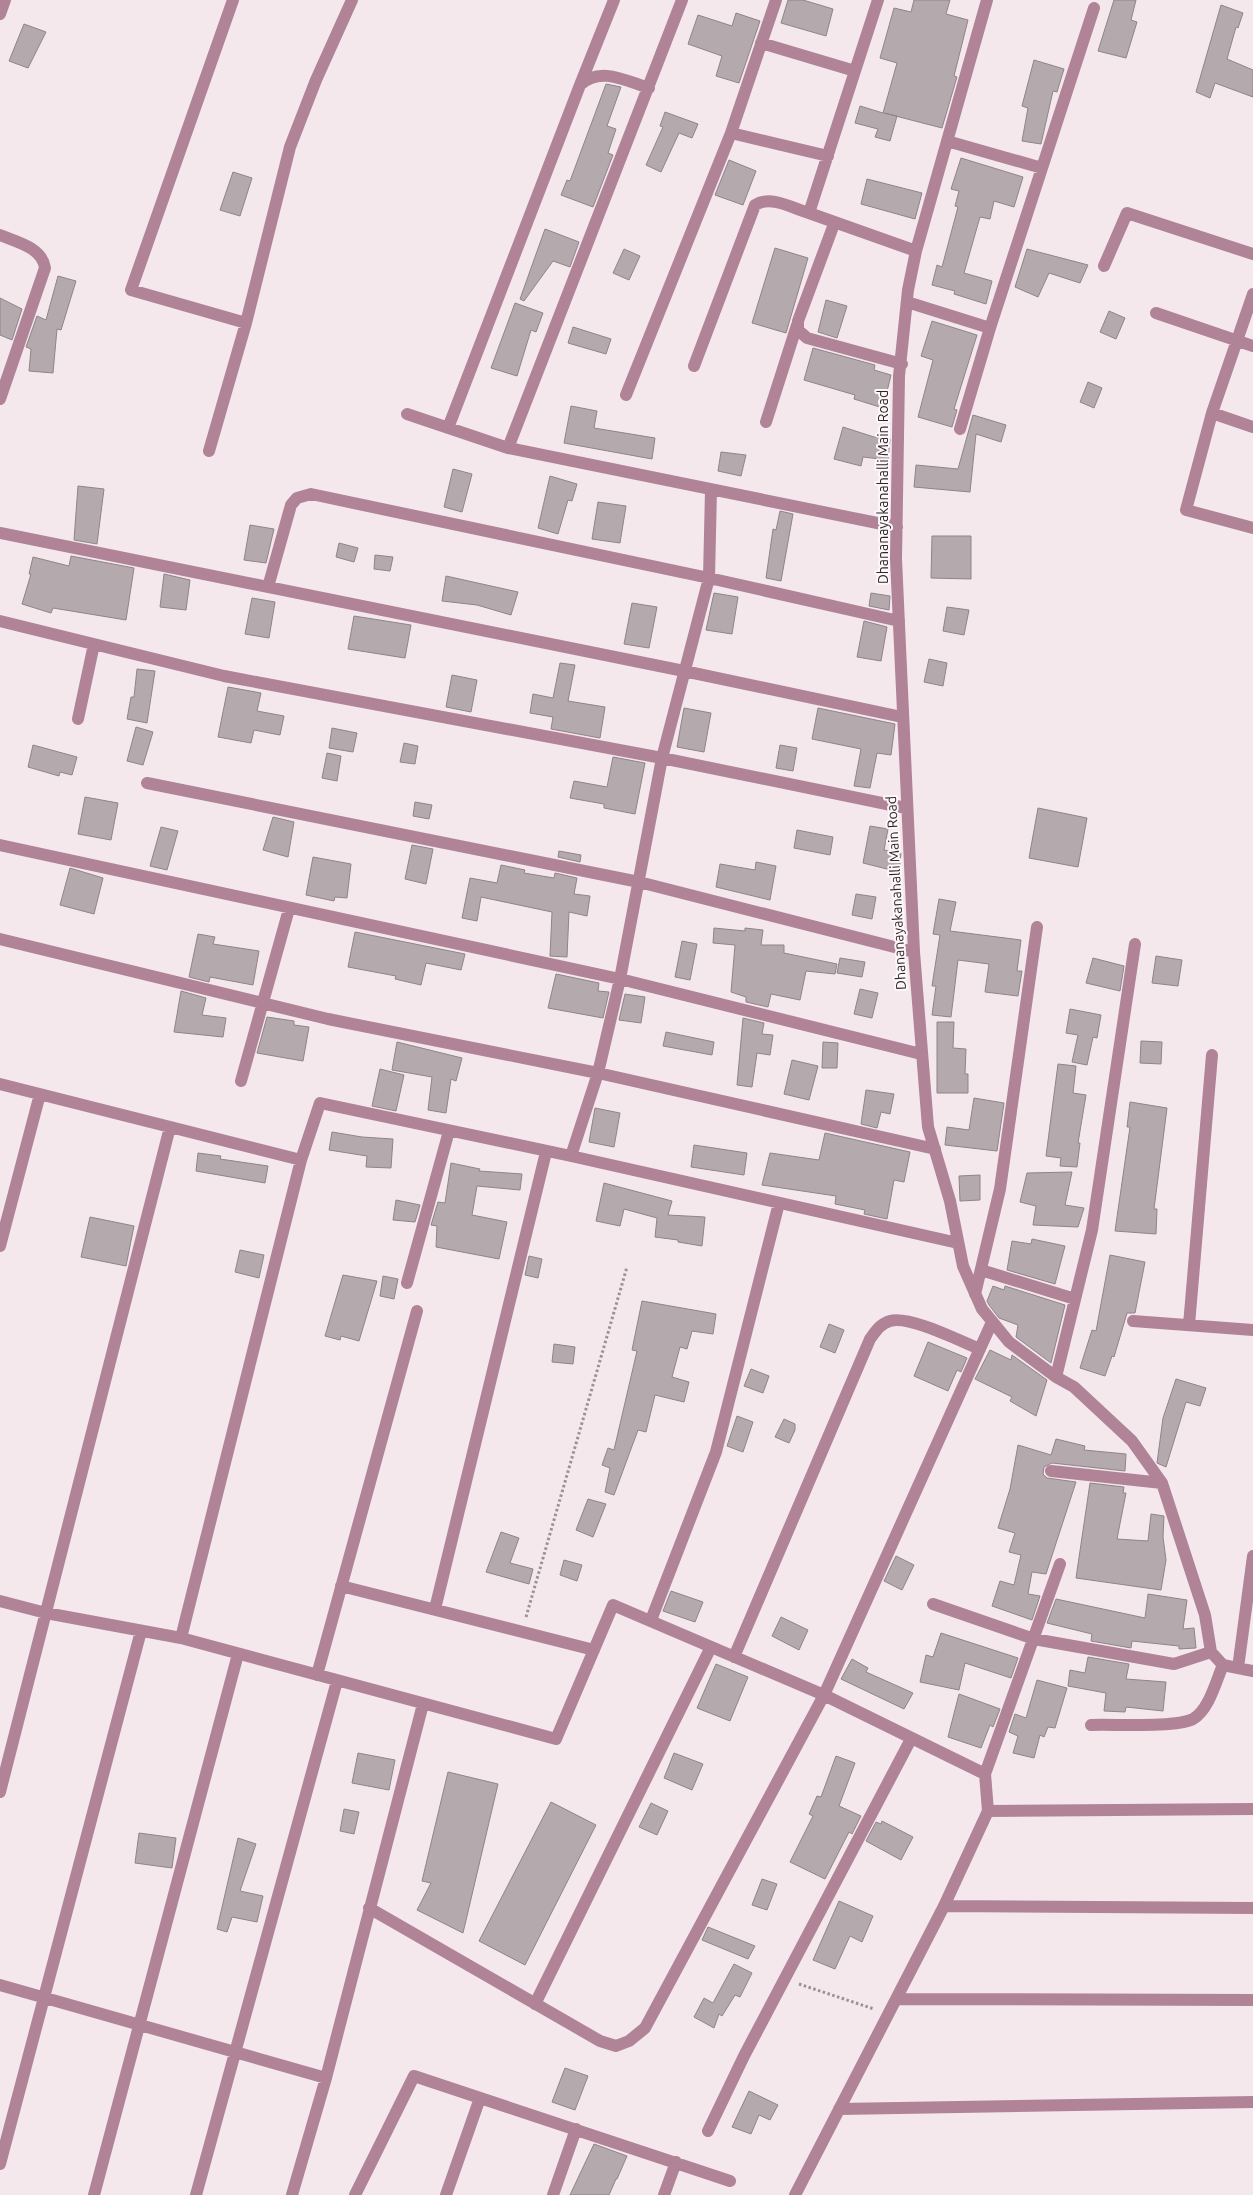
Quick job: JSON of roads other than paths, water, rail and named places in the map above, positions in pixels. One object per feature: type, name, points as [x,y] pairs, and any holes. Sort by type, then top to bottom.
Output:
[{"type":"street","points":[[0,14],[4,0]]},
{"type":"street","points":[[233,0],[131,290],[246,323]]},
{"type":"street","points":[[209,451],[246,323],[290,147],[316,80],[352,0]]},
{"type":"street","points":[[448,428],[614,0]]},
{"type":"street","points":[[508,448],[682,0]]},
{"type":"street","points":[[626,395],[731,133],[776,0]]},
{"type":"street","points":[[809,214],[878,0]]},
{"type":"street","name":"Dhananayakanahalli Main Road","points":[[987,0],[916,251],[907,302],[902,364],[899,376],[898,621],[914,952],[928,1127],[950,1201],[963,1266],[982,1309],[1009,1342],[1056,1377],[1074,1387],[1132,1441],[1162,1483],[1205,1615],[1211,1652]]},
{"type":"street","points":[[960,430],[990,328],[1094,8]]},
{"type":"street","points":[[762,43],[855,71]]},
{"type":"street","points":[[580,85],[587,78],[604,74],[649,88]]},
{"type":"street","points":[[731,133],[828,156]]},
{"type":"street","points":[[947,141],[1042,168]]},
{"type":"street","points":[[694,366],[755,205],[763,200],[773,201],[834,224],[916,251]]},
{"type":"street","points":[[1104,266],[1127,212],[1253,254]]},
{"type":"street","points":[[766,422],[797,325],[834,224]]},
{"type":"street","points":[[0,235],[37,252],[44,262],[45,268],[0,399]]},
{"type":"street","points":[[1253,294],[1212,413],[1186,510],[1253,528]]},
{"type":"street","points":[[907,302],[990,328]]},
{"type":"street","points":[[1156,312],[1253,346]]},
{"type":"street","points":[[797,325],[800,334],[807,338],[902,364]]},
{"type":"street","points":[[1212,413],[1253,427]]},
{"type":"street","points":[[407,414],[508,448],[897,527]]},
{"type":"street","points":[[571,1156],[598,1073],[620,979],[662,758],[709,578],[711,490]]},
{"type":"street","points":[[268,587],[291,505],[297,498],[311,494],[709,578],[898,621]]},
{"type":"street","points":[[0,533],[684,670],[902,717]]},
{"type":"street","points":[[0,621],[224,676],[662,758],[906,808]]},
{"type":"street","points":[[78,719],[94,644]]},
{"type":"street","points":[[147,783],[639,882],[914,952]]},
{"type":"street","points":[[0,845],[620,979],[921,1054]]},
{"type":"street","points":[[240,1081],[290,909]]},
{"type":"street","points":[[975,1294],[1000,1189],[1037,927]]},
{"type":"street","points":[[0,939],[328,1019],[598,1073],[935,1149]]},
{"type":"street","points":[[1056,1377],[1092,1230],[1135,944]]},
{"type":"street","points":[[1189,1326],[1212,1056]]},
{"type":"street","points":[[0,1084],[301,1160]]},
{"type":"street","points":[[0,1246],[40,1094]]},
{"type":"street","points":[[181,1638],[301,1160],[320,1103],[571,1156],[958,1243]]},
{"type":"street","points":[[0,1792],[170,1127]]},
{"type":"street","points":[[407,1283],[449,1131]]},
{"type":"street","points":[[435,1609],[546,1152]]},
{"type":"street","points":[[651,1620],[716,1452],[779,1203]]},
{"type":"street","points":[[981,1270],[1074,1299]]},
{"type":"street","points":[[317,1675],[417,1310]]},
{"type":"street","points":[[734,1657],[870,1339],[880,1326],[892,1320],[906,1321],[980,1349]]},
{"type":"street","points":[[1133,1321],[1253,1330]]},
{"type":"street","points":[[369,1908],[610,2046],[616,2046],[629,2041],[645,2028],[824,1694],[992,1322]]},
{"type":"street","points":[[1052,1471],[1162,1483]]},
{"type":"street","points":[[1238,1668],[1253,1556]]},
{"type":"street","points":[[795,2195],[944,1906],[988,1811],[985,1774],[1060,1564]]},
{"type":"street","points":[[341,1586],[594,1650]]},
{"type":"street","points":[[0,1601],[46,1613],[181,1638],[556,1739],[613,1605],[824,1694],[911,1739],[985,1774]]},
{"type":"street","points":[[933,1604],[1034,1639],[1174,1664],[1211,1652],[1224,1665],[1253,1671]]},
{"type":"street","points":[[0,2164],[142,1631]]},
{"type":"street","points":[[535,2004],[711,1647]]},
{"type":"street","points":[[94,2195],[238,1654]]},
{"type":"street","points":[[1091,1725],[1177,1723],[1193,1718],[1207,1702],[1224,1665]]},
{"type":"street","points":[[196,2195],[337,1681]]},
{"type":"street","points":[[292,2195],[326,2078],[423,1704]]},
{"type":"street","points":[[708,2131],[744,2056],[911,1739]]},
{"type":"street","points":[[988,1811],[1253,1809]]},
{"type":"street","points":[[944,1906],[1253,1908]]},
{"type":"street","points":[[0,1985],[326,2078]]},
{"type":"street","points":[[896,1999],[1253,2000]]},
{"type":"street","points":[[355,2195],[414,2076],[676,2162],[730,2182]]},
{"type":"street","points":[[446,2195],[480,2098]]},
{"type":"street","points":[[839,2109],[1253,2102]]},
{"type":"street","points":[[552,2195],[576,2129]]},
{"type":"street","points":[[664,2195],[676,2162]]}]
